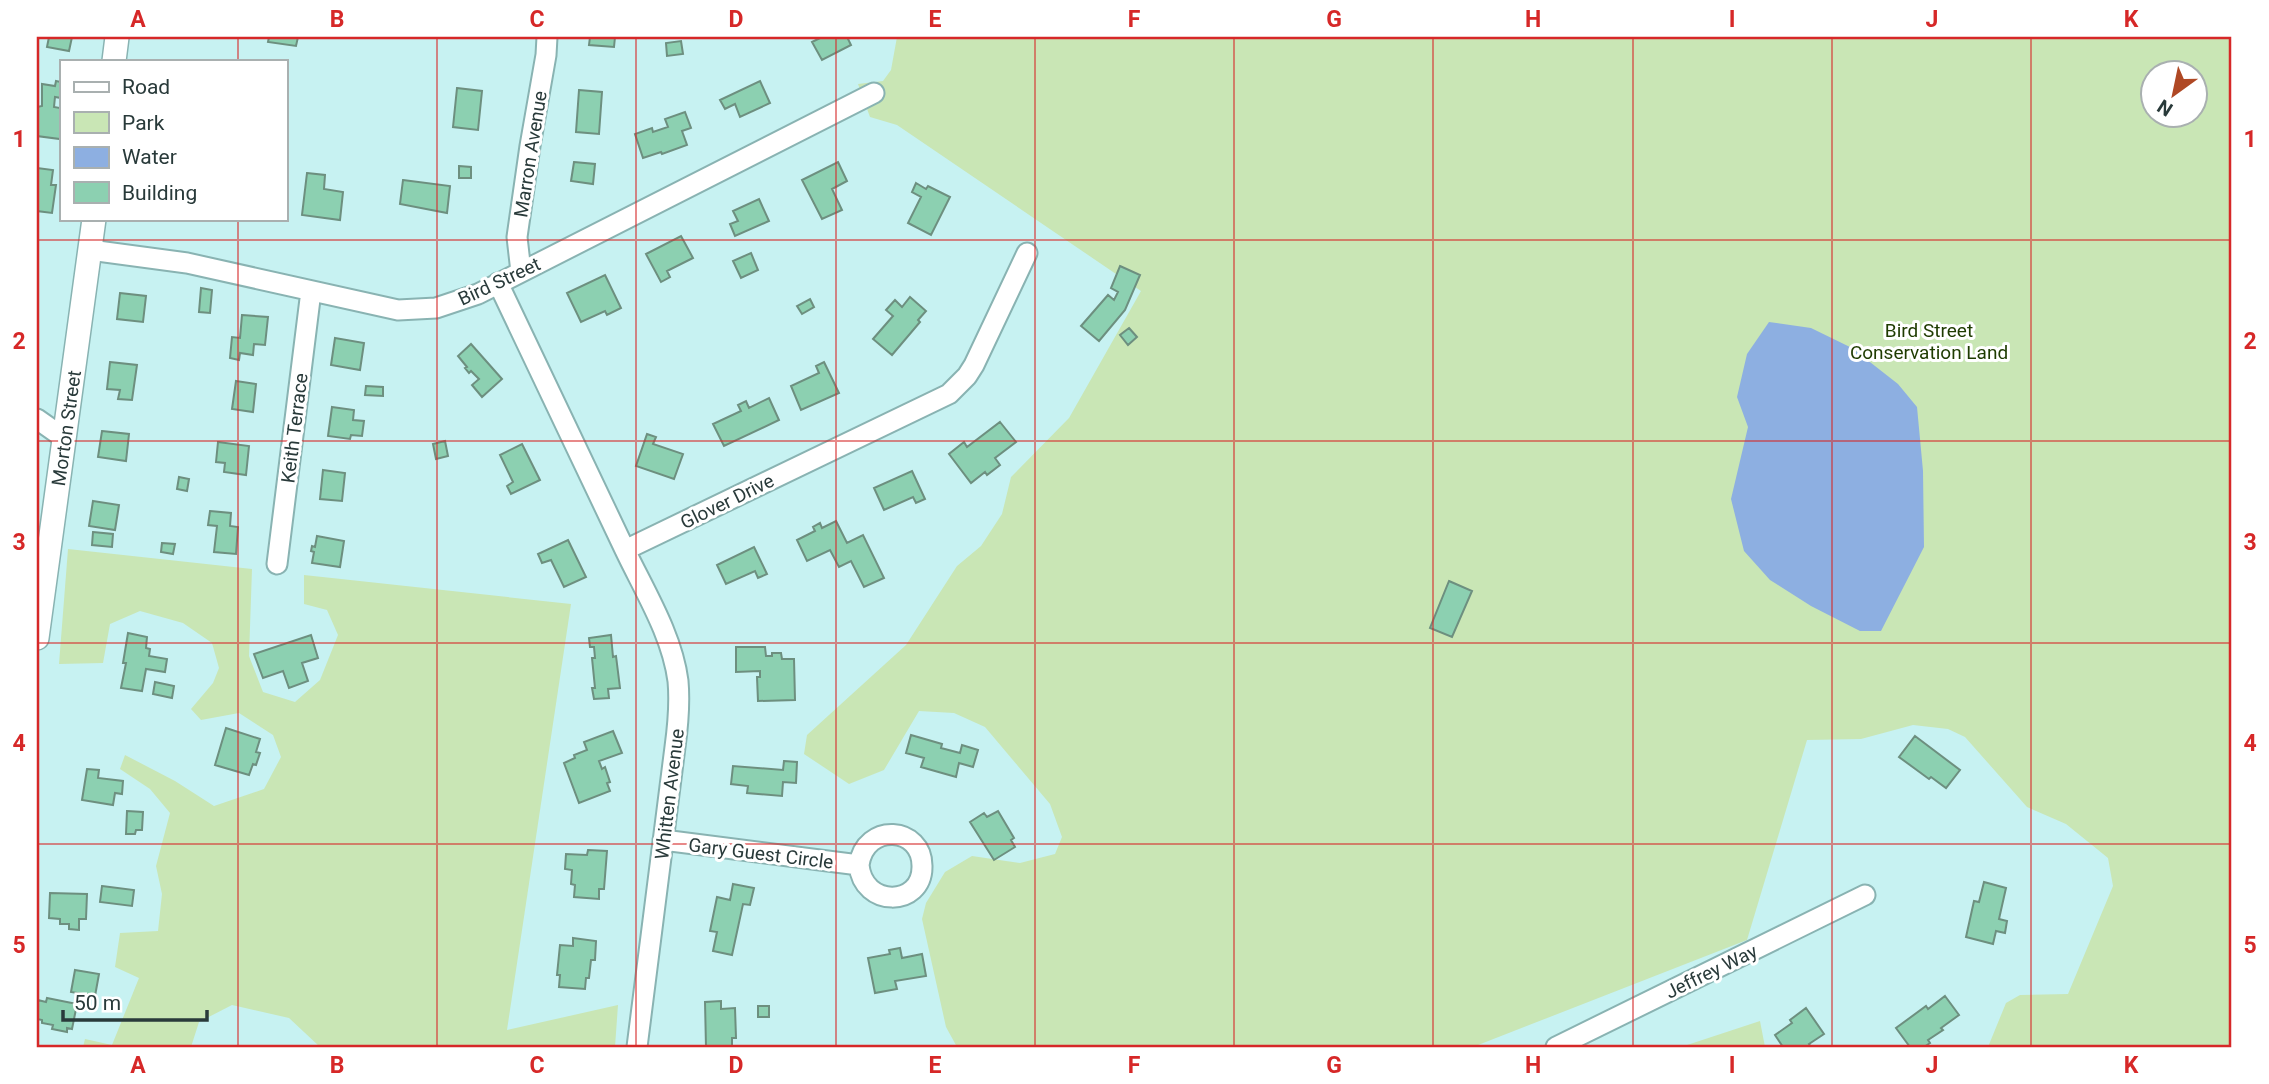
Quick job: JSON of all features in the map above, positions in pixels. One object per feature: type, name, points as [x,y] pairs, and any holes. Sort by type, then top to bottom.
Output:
[{"type":"street","points":[[114,60],[117,37]]},
{"type":"street","name":"Marron Avenue","points":[[521,272],[517,237],[547,55],[547,37]]},
{"type":"street","name":"Bird Street","points":[[90,250],[187,263],[398,310],[436,308],[472,296],[521,272],[874,93]]},
{"type":"street","name":"Morton Street","points":[[37,638],[94,220]]},
{"type":"street","name":"Glover Drive","points":[[625,550],[949,394],[974,366],[1027,253]]},
{"type":"street","points":[[498,283],[625,550]]},
{"type":"street","name":"Keith Terrace","points":[[278,564],[311,291]]},
{"type":"street","points":[[37,419],[64,438]]},
{"type":"street","name":"Whitten Avenue","points":[[625,550],[664,631],[674,658],[678,682],[678,726],[637,1047]]},
{"type":"street","name":"Gary Guest Circle","points":[[663,840],[859,865]]},
{"type":"street","name":"Jeffrey Way","points":[[1556,1047],[1865,895]]},
{"type":"green space","name":"Bird Street Conservation Land","points":[[897,37],[2232,37],[2232,1047],[1988,1047],[2006,1003],[2020,995],[2068,994],[2113,886],[2108,858],[2066,824],[2027,807],[1965,737],[1948,729],[1913,725],[1861,739],[1807,740],[1747,940],[1473,1047],[957,1047],[946,1027],[922,919],[926,903],[945,872],[972,856],[1020,863],[1055,854],[1062,837],[1050,804],[985,727],[954,713],[919,711],[884,770],[849,784],[804,754],[807,735],[906,645],[957,566],[981,546],[1002,514],[1011,477],[1069,418],[1141,291],[897,125],[870,117],[858,84],[883,81],[891,70]]},
{"type":"green space","points":[[68,549],[252,569],[249,656],[263,692],[295,702],[320,680],[338,635],[327,610],[304,604],[304,575],[571,604],[507,1030],[618,1005],[615,1047],[320,1047],[289,1018],[232,1005],[199,1022],[191,1047],[83,1047],[85,1039],[112,1045],[139,978],[115,967],[120,933],[158,931],[162,894],[156,866],[170,813],[150,789],[120,769],[125,755],[175,781],[214,806],[264,789],[281,757],[273,735],[239,713],[201,720],[191,709],[213,683],[219,668],[212,643],[183,623],[140,611],[110,624],[103,663],[59,664]]},
{"type":"green space","points":[[1760,1021],[1765,1047],[1681,1047]]},
{"type":"water","points":[[1769,322],[1811,328],[1852,348],[1898,384],[1917,407],[1923,471],[1924,547],[1881,631],[1860,631],[1811,606],[1770,580],[1744,551],[1731,499],[1748,427],[1737,397],[1747,354]]},
{"type":"building","points":[[49,37],[72,37],[69,51],[47,47]]},
{"type":"building","points":[[269,37],[298,37],[296,46],[268,42]]},
{"type":"building","points":[[590,37],[615,37],[614,47],[589,45]]},
{"type":"building","points":[[822,37],[852,37],[848,39],[851,45],[822,60],[812,42]]},
{"type":"building","points":[[681,41],[683,54],[667,56],[666,43]]},
{"type":"building","points":[[56,81],[60,82],[60,98],[55,97],[54,107],[60,108],[60,139],[37,136],[37,107],[42,106],[42,84],[55,86]]},
{"type":"building","points":[[760,81],[770,103],[740,117],[735,104],[725,109],[720,100]]},
{"type":"building","points":[[457,88],[482,91],[478,130],[453,127]]},
{"type":"building","points":[[579,90],[602,92],[599,134],[576,132]]},
{"type":"building","points":[[685,112],[691,128],[682,131],[687,145],[643,158],[635,134],[652,128],[653,132],[668,127],[665,119]]},
{"type":"building","points":[[574,162],[595,164],[593,184],[571,181]]},
{"type":"building","points":[[838,162],[847,181],[832,189],[842,210],[822,219],[802,180]]},
{"type":"building","points":[[459,166],[471,167],[471,178],[459,178]]},
{"type":"building","points":[[37,168],[53,170],[51,185],[56,185],[52,213],[37,211]]},
{"type":"building","points":[[307,173],[325,175],[324,189],[343,192],[340,220],[302,215]]},
{"type":"building","points":[[403,180],[450,186],[447,213],[400,204]]},
{"type":"building","points":[[916,183],[950,197],[931,235],[908,223],[921,197],[912,192]]},
{"type":"building","points":[[759,199],[769,221],[735,236],[730,224],[738,221],[733,211]]},
{"type":"building","points":[[681,236],[693,258],[667,271],[670,277],[661,282],[646,254]]},
{"type":"building","points":[[751,253],[758,270],[741,278],[733,261]]},
{"type":"building","points":[[1120,266],[1140,275],[1125,310],[1099,341],[1081,326],[1108,295],[1114,300],[1118,292],[1111,288]]},
{"type":"building","points":[[605,275],[621,308],[607,315],[605,311],[581,322],[567,293]]},
{"type":"building","points":[[201,288],[212,290],[210,313],[199,312]]},
{"type":"building","points":[[120,293],[146,296],[143,322],[117,319]]},
{"type":"building","points":[[910,297],[926,311],[892,355],[873,339],[893,316],[886,310],[895,300],[902,307]]},
{"type":"building","points":[[810,299],[814,307],[802,314],[797,306]]},
{"type":"building","points":[[242,315],[268,317],[265,345],[254,344],[253,355],[240,353],[239,360],[230,358],[232,337],[240,338]]},
{"type":"building","points":[[1129,328],[1137,337],[1128,345],[1120,335]]},
{"type":"building","points":[[335,338],[364,343],[360,370],[331,365]]},
{"type":"building","points":[[471,344],[502,379],[482,397],[472,385],[479,379],[471,371],[469,373],[458,356]]},
{"type":"building","points":[[110,362],[137,365],[132,400],[118,399],[120,390],[107,389]]},
{"type":"building","points":[[824,362],[839,393],[801,410],[791,386],[819,373],[816,366]]},
{"type":"building","points":[[236,381],[256,384],[253,412],[232,409]]},
{"type":"building","points":[[366,386],[383,387],[383,396],[365,395]]},
{"type":"building","points":[[769,398],[779,420],[724,446],[713,424],[741,411],[738,405],[746,401],[749,408]]},
{"type":"building","points":[[332,407],[354,410],[353,420],[364,421],[362,436],[351,435],[350,439],[328,436]]},
{"type":"building","points":[[1000,422],[1016,442],[995,458],[1000,465],[971,483],[949,454],[964,442],[967,447]]},
{"type":"building","points":[[102,431],[129,434],[126,461],[98,457]]},
{"type":"building","points":[[647,434],[656,437],[653,444],[683,454],[674,479],[636,466]]},
{"type":"building","points":[[445,441],[448,456],[436,459],[433,444]]},
{"type":"building","points":[[218,442],[249,446],[246,475],[224,472],[225,463],[216,462]]},
{"type":"building","points":[[522,444],[540,480],[511,494],[507,486],[513,482],[500,455]]},
{"type":"building","points":[[323,470],[345,473],[342,501],[320,499]]},
{"type":"building","points":[[912,471],[925,499],[916,503],[913,497],[884,510],[874,488]]},
{"type":"building","points":[[179,477],[189,479],[187,491],[177,489]]},
{"type":"building","points":[[93,501],[119,505],[115,530],[89,526]]},
{"type":"building","points":[[210,511],[231,513],[230,526],[238,527],[236,554],[214,552],[217,526],[208,525]]},
{"type":"building","points":[[836,521],[847,543],[863,535],[884,578],[864,587],[851,561],[839,567],[830,550],[807,561],[797,540],[815,531],[813,527],[820,523],[822,528]]},
{"type":"building","points":[[93,532],[113,534],[112,547],[92,545]]},
{"type":"building","points":[[317,536],[344,541],[340,567],[312,563],[314,552],[311,551],[312,546],[315,547]]},
{"type":"building","points":[[568,540],[586,577],[564,587],[551,560],[542,563],[538,554]]},
{"type":"building","points":[[162,543],[175,544],[173,554],[161,552]]},
{"type":"building","points":[[754,547],[767,574],[758,578],[755,571],[726,584],[717,565]]},
{"type":"building","points":[[1449,581],[1472,591],[1452,637],[1430,628]]},
{"type":"building","points":[[128,633],[147,637],[146,648],[150,649],[149,656],[167,659],[165,672],[146,669],[142,691],[121,688]]},
{"type":"building","points":[[311,635],[318,658],[302,663],[308,681],[289,688],[283,671],[263,678],[254,654]]},
{"type":"building","points":[[611,635],[620,688],[608,689],[609,698],[594,699],[592,658],[595,658],[594,647],[590,647],[589,638]]},
{"type":"building","points":[[736,647],[765,647],[766,656],[781,653],[782,659],[794,659],[795,700],[758,701],[757,677],[760,677],[760,671],[736,672]]},
{"type":"building","points":[[155,682],[174,686],[172,698],[153,694]]},
{"type":"building","points":[[226,728],[260,739],[256,752],[260,753],[249,775],[215,765]]},
{"type":"building","points":[[613,731],[622,753],[599,761],[602,769],[605,767],[610,791],[579,803],[564,763],[587,750],[584,742]]},
{"type":"building","points":[[911,735],[942,744],[941,748],[960,753],[962,745],[978,750],[973,767],[959,763],[956,777],[921,767],[924,758],[906,753]]},
{"type":"building","points":[[1915,736],[1960,770],[1946,788],[1899,757]]},
{"type":"building","points":[[784,761],[797,762],[796,783],[783,782],[782,796],[747,793],[748,786],[731,784],[733,766],[783,770]]},
{"type":"building","points":[[87,769],[99,770],[98,778],[123,781],[122,794],[115,793],[113,805],[82,800]]},
{"type":"building","points":[[127,811],[143,812],[142,830],[136,830],[135,834],[126,834]]},
{"type":"building","points":[[998,811],[1014,838],[1011,840],[1015,847],[994,860],[970,822],[984,813],[987,817]]},
{"type":"building","points":[[588,850],[607,851],[604,889],[599,889],[599,899],[574,897],[572,870],[565,869],[566,854],[587,855]]},
{"type":"building","points":[[1984,882],[2006,888],[1999,919],[2007,921],[2005,933],[1996,931],[1993,944],[1966,937],[1974,901],[1979,902]]},
{"type":"building","points":[[733,884],[754,888],[750,905],[743,904],[732,955],[713,951],[717,932],[710,931],[717,897],[730,900]]},
{"type":"building","points":[[102,886],[134,890],[132,906],[100,902]]},
{"type":"building","points":[[50,893],[87,894],[86,919],[79,919],[79,930],[69,929],[69,924],[60,924],[60,919],[49,918]]},
{"type":"building","points":[[573,938],[596,941],[595,960],[591,960],[585,989],[559,987],[560,975],[557,975],[560,945],[573,946]]},
{"type":"building","points":[[900,948],[902,958],[922,954],[926,976],[895,981],[897,989],[875,993],[868,958],[890,954],[889,950]]},
{"type":"building","points":[[75,970],[99,974],[95,996],[71,992]]},
{"type":"building","points":[[1945,996],[1959,1015],[1941,1028],[1943,1030],[1928,1040],[1930,1043],[1924,1047],[1910,1047],[1896,1028]]},
{"type":"building","points":[[47,998],[77,1004],[72,1029],[67,1028],[67,1032],[52,1029],[53,1025],[37,1019],[38,1000],[46,1002]]},
{"type":"building","points":[[721,1001],[721,1009],[735,1008],[736,1038],[732,1038],[732,1047],[706,1047],[705,1002]]},
{"type":"building","points":[[758,1006],[769,1006],[769,1017],[758,1017]]},
{"type":"building","points":[[1806,1008],[1824,1034],[1809,1044],[1811,1047],[1783,1047],[1775,1035],[1792,1023],[1790,1020]]}]
